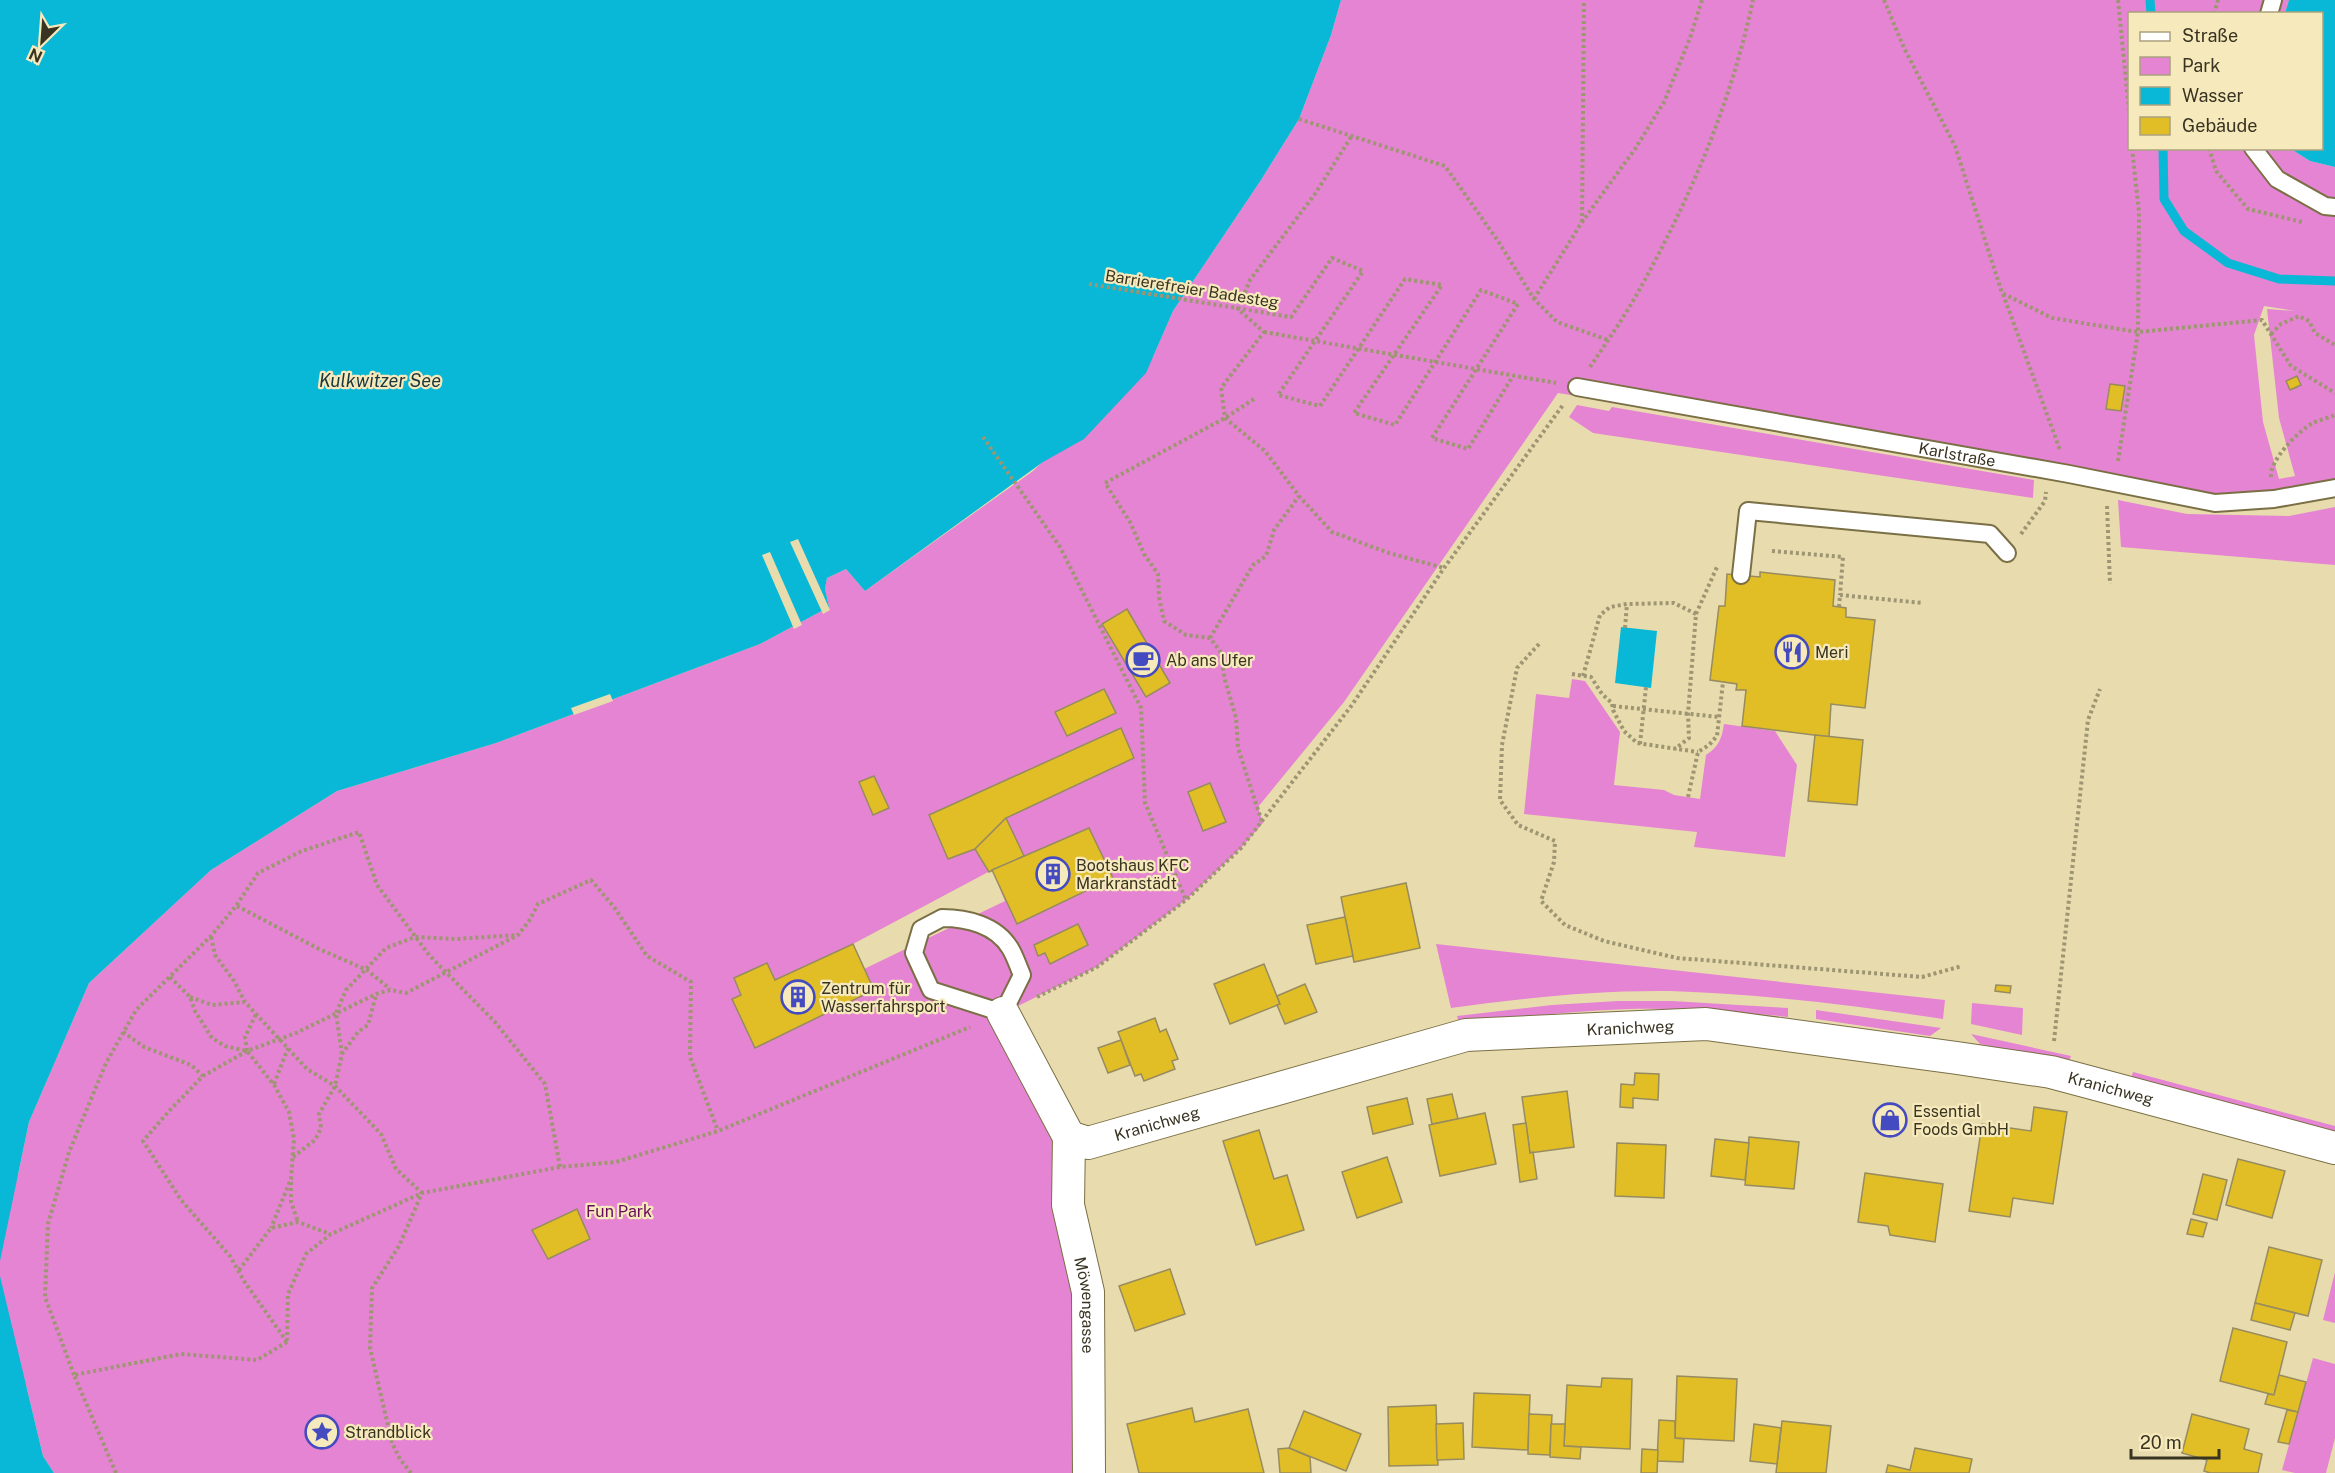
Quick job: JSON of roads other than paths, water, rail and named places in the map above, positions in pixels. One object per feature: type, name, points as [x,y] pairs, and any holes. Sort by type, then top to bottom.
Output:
[{"type":"street","points":[[1004,1013],[1069,1137]]},
{"type":"street","name":"Kranichweg","points":[[1069,1137],[1088,1143],[1466,1035],[1706,1024],[2051,1072],[2335,1148]]},
{"type":"street","name":"Möwengasse","points":[[1069,1137],[1068,1205],[1088,1292],[1089,1473]]},
{"type":"lane","points":[[2255,150],[2277,179],[2325,206],[2335,207]]},
{"type":"lane","name":"Karlstraße","points":[[1577,387],[2070,474],[2215,502],[2274,499],[2335,488]]},
{"type":"lane","points":[[1741,575],[1748,511],[1990,534],[2007,553]]},
{"type":"lane","points":[[942,918],[964,918],[991,930],[1010,946],[1022,975],[1004,1013],[931,990],[914,953],[921,929],[942,918]]},
{"type":"water","name":"Kulkwitzer See","points":[[0,0],[1341,0],[1331,35],[1299,119],[1173,311],[1146,373],[1084,439],[1043,462],[865,591],[846,569],[827,578],[825,589],[829,607],[760,644],[496,743],[337,791],[211,870],[89,983],[29,1122],[0,1261]]},
{"type":"water","points":[[2289,0],[2335,0],[2335,167],[2310,161],[2293,150],[2323,150],[2323,12],[2285,12]]},
{"type":"water","points":[[1621,627],[1657,631],[1651,688],[1615,683]]},
{"type":"water","points":[[0,1276],[43,1456],[54,1473],[0,1473]]},
{"type":"waterway","points":[[2150,0],[2151,12]]},
{"type":"waterway","points":[[2163,150],[2164,199],[2184,231],[2228,263],[2279,279],[2335,281]]},
{"type":"place","name":"Meri","points":[[1792,652]]},
{"type":"place","name":"Ab ans Ufer","points":[[1143,660]]},
{"type":"place","name":"Bootshaus KFC Markranstädt","points":[[1053,874]]},
{"type":"place","name":"Zentrum für Wasserfahrsport","points":[[798,997]]},
{"type":"place","name":"Essential Foods GmbH","points":[[1890,1120]]},
{"type":"place","name":"Strandblick","points":[[322,1432]]},
{"type":"park label","name":"Fun Park","points":[[619,1211]]}]
